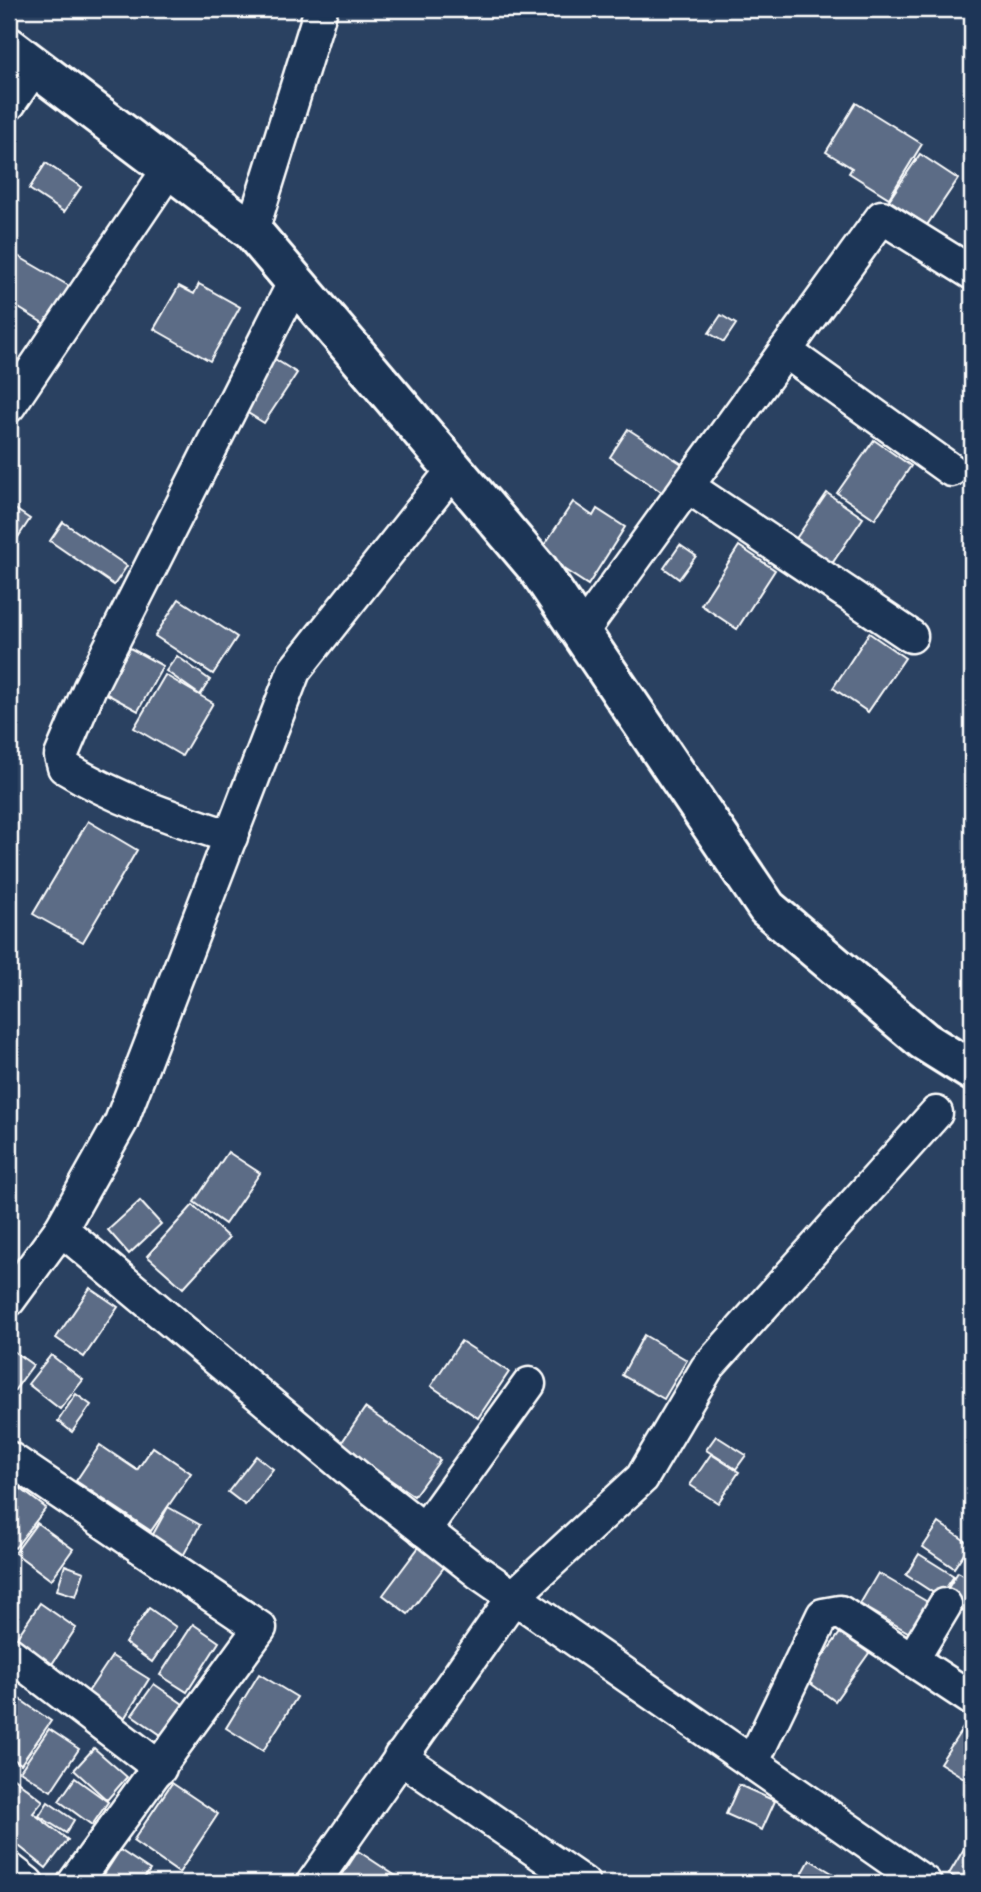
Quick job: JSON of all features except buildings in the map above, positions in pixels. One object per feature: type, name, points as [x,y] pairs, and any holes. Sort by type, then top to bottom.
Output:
[{"type":"street","points":[[252,231],[321,9]]},
{"type":"street","points":[[9,104],[22,57],[252,231],[538,569],[767,908],[924,1041],[972,1071]]},
{"type":"street","points":[[9,407],[169,169]]},
{"type":"street","points":[[581,633],[882,217],[972,273]]},
{"type":"street","points":[[231,837],[155,812],[88,781],[64,766],[61,756],[90,687],[295,281]]},
{"type":"street","points":[[785,351],[951,470]]},
{"type":"street","points":[[9,1300],[61,1229],[121,1122],[294,671],[454,469]]},
{"type":"street","points":[[687,486],[911,636]]},
{"type":"street","points":[[313,1883],[515,1595],[642,1478],[707,1368],[936,1112]]},
{"type":"street","points":[[61,1229],[424,1530],[925,1883]]},
{"type":"street","points":[[424,1530],[529,1384]]},
{"type":"street","points":[[9,1458],[260,1628],[74,1883]]},
{"type":"street","points":[[912,1660],[945,1605]]},
{"type":"street","points":[[753,1761],[823,1615],[840,1612],[972,1699]]},
{"type":"street","points":[[9,1653],[160,1768]]},
{"type":"street","points":[[400,1756],[583,1883]]},
{"type":"street","points":[[9,1868],[27,1883]]}]
